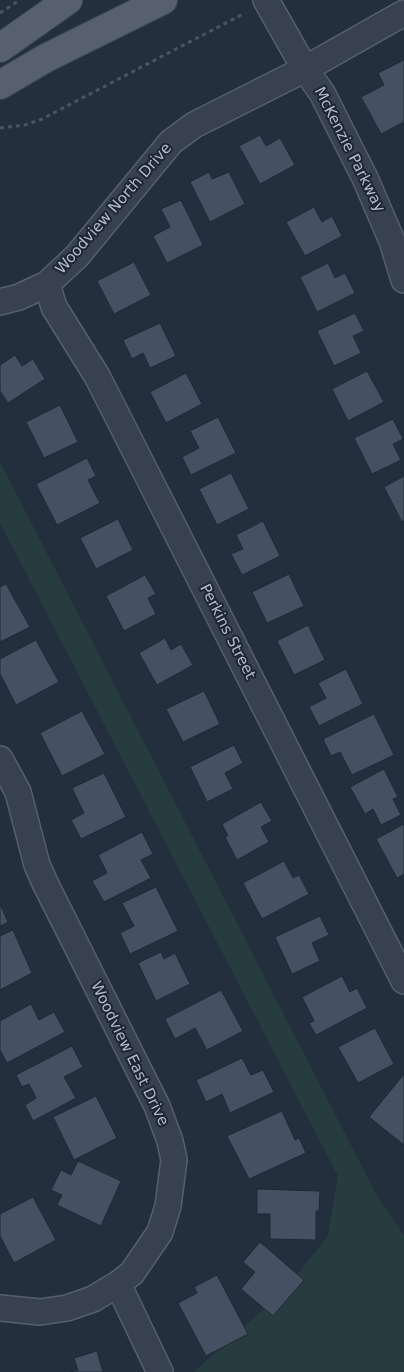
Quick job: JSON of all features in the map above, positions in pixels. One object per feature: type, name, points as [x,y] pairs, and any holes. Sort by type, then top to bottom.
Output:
[{"type":"main road","points":[[0,48],[68,0]]},
{"type":"main road","points":[[0,85],[46,58],[163,0]]},
{"type":"street","name":"McKenzie Parkway","points":[[256,6],[322,93],[381,213],[403,271]]},
{"type":"street","name":"Woodview North Drive","points":[[0,302],[19,297],[47,284],[77,256],[171,142],[194,125],[224,108],[305,69],[404,13]]},
{"type":"street","name":"Perkins Street","points":[[47,284],[54,307],[97,376],[404,982]]},
{"type":"street","name":"Woodview East Drive","points":[[0,759],[18,792],[37,865],[157,1106],[170,1141],[174,1160],[173,1179],[160,1232],[132,1273],[93,1299],[67,1308],[40,1312],[0,1308]]},
{"type":"street","points":[[118,1284],[160,1372]]},
{"type":"path","points":[[0,13],[20,0]]},
{"type":"path","points":[[0,128],[25,125],[42,119],[256,6]]},
{"type":"green space","points":[[0,462],[376,1194],[404,1235],[404,1372],[194,1372],[284,1291],[328,1236],[338,1176],[0,523]]},
{"type":"building","points":[[404,60],[404,122],[381,134],[361,97],[384,85],[378,73]]},
{"type":"building","points":[[260,135],[266,146],[280,138],[295,165],[260,184],[239,146]]},
{"type":"building","points":[[209,172],[212,179],[229,172],[245,204],[210,222],[190,182]]},
{"type":"building","points":[[181,200],[203,245],[167,263],[153,236],[170,227],[161,209]]},
{"type":"building","points":[[314,207],[322,222],[332,216],[342,236],[305,256],[286,222]]},
{"type":"building","points":[[134,262],[151,295],[114,314],[97,281]]},
{"type":"building","points":[[328,263],[335,278],[345,273],[355,293],[317,312],[300,277]]},
{"type":"building","points":[[355,313],[364,331],[353,336],[361,353],[334,366],[317,331]]},
{"type":"building","points":[[160,323],[176,356],[150,368],[143,353],[132,359],[123,340]]},
{"type":"building","points":[[15,355],[22,366],[33,359],[45,379],[8,403],[0,391],[0,365]]},
{"type":"building","points":[[367,371],[384,402],[348,421],[332,389]]},
{"type":"building","points":[[186,373],[202,404],[166,423],[150,392]]},
{"type":"building","points":[[60,405],[78,442],[44,458],[26,422]]},
{"type":"building","points":[[218,417],[236,453],[191,475],[182,457],[199,448],[190,431]]},
{"type":"building","points":[[393,419],[403,439],[393,444],[401,460],[372,474],[354,438]]},
{"type":"building","points":[[87,458],[96,476],[88,480],[100,503],[57,525],[36,484]]},
{"type":"building","points":[[231,473],[249,509],[217,525],[199,489]]},
{"type":"building","points":[[404,476],[404,521],[402,522],[384,487]]},
{"type":"building","points":[[118,519],[133,550],[96,569],[80,538]]},
{"type":"building","points":[[263,521],[280,556],[242,575],[231,554],[243,549],[236,535]]},
{"type":"building","points":[[289,574],[304,606],[267,623],[252,592]]},
{"type":"building","points":[[145,575],[156,594],[148,598],[156,614],[124,631],[106,596]]},
{"type":"building","points":[[6,584],[30,627],[0,642],[0,587]]},
{"type":"building","points":[[308,625],[325,660],[294,675],[277,641]]},
{"type":"building","points":[[165,638],[171,650],[181,644],[193,665],[157,685],[139,653]]},
{"type":"building","points":[[36,640],[59,682],[16,705],[0,674],[0,659]]},
{"type":"building","points":[[346,669],[363,704],[319,726],[309,707],[326,698],[318,683]]},
{"type":"building","points":[[204,691],[220,724],[183,742],[166,709]]},
{"type":"building","points":[[82,711],[105,754],[62,776],[40,733]]},
{"type":"building","points":[[374,714],[394,755],[352,775],[340,752],[331,756],[323,739]]},
{"type":"building","points":[[234,745],[243,763],[225,773],[233,789],[207,802],[190,767]]},
{"type":"building","points":[[384,769],[398,797],[393,799],[401,815],[381,825],[373,809],[365,814],[350,787]]},
{"type":"building","points":[[104,773],[126,817],[81,839],[71,820],[84,813],[72,788]]},
{"type":"building","points":[[261,802],[272,821],[261,827],[269,842],[237,860],[225,837],[228,836],[222,824]]},
{"type":"building","points":[[404,824],[404,874],[397,878],[376,839]]},
{"type":"building","points":[[142,832],[153,854],[141,860],[151,878],[104,902],[92,881],[107,873],[98,855]]},
{"type":"building","points":[[284,861],[293,878],[299,875],[309,894],[262,919],[243,883]]},
{"type":"building","points":[[156,887],[178,931],[130,954],[120,933],[134,926],[122,903]]},
{"type":"building","points":[[0,904],[8,922],[0,926]]},
{"type":"building","points":[[320,916],[329,935],[312,943],[320,961],[292,974],[275,937]]},
{"type":"building","points":[[13,930],[32,973],[0,990],[0,936]]},
{"type":"building","points":[[161,952],[164,959],[175,953],[190,984],[156,1001],[138,963]]},
{"type":"building","points":[[342,976],[350,992],[357,988],[367,1008],[316,1035],[309,1023],[314,1021],[302,997]]},
{"type":"building","points":[[221,990],[243,1031],[207,1050],[195,1028],[175,1039],[165,1019]]},
{"type":"building","points":[[31,1004],[39,1020],[54,1012],[65,1032],[7,1063],[0,1050],[0,1021]]},
{"type":"building","points":[[375,1028],[394,1064],[358,1083],[338,1047]]},
{"type":"building","points":[[72,1046],[83,1067],[64,1077],[76,1098],[33,1121],[25,1105],[36,1098],[29,1084],[22,1087],[16,1075]]},
{"type":"building","points":[[242,1058],[251,1075],[263,1070],[274,1092],[230,1113],[222,1094],[206,1102],[196,1080]]},
{"type":"building","points":[[404,1074],[404,1145],[369,1117]]},
{"type":"building","points":[[96,1096],[117,1138],[74,1160],[53,1117]]},
{"type":"building","points":[[282,1111],[295,1140],[299,1138],[306,1153],[249,1179],[227,1136]]},
{"type":"building","points":[[78,1161],[121,1181],[101,1226],[57,1205],[62,1195],[51,1190],[61,1170],[71,1175]]},
{"type":"building","points":[[257,1189],[320,1191],[319,1211],[316,1211],[316,1240],[270,1239],[270,1214],[257,1214]]},
{"type":"building","points":[[33,1197],[56,1240],[14,1263],[0,1236],[0,1214]]},
{"type":"building","points":[[260,1242],[304,1280],[273,1316],[241,1289],[255,1272],[243,1262]]},
{"type":"building","points":[[217,1275],[248,1334],[206,1356],[178,1303],[197,1293],[194,1287]]},
{"type":"building","points":[[97,1351],[103,1372],[70,1372],[78,1370],[74,1358]]}]
